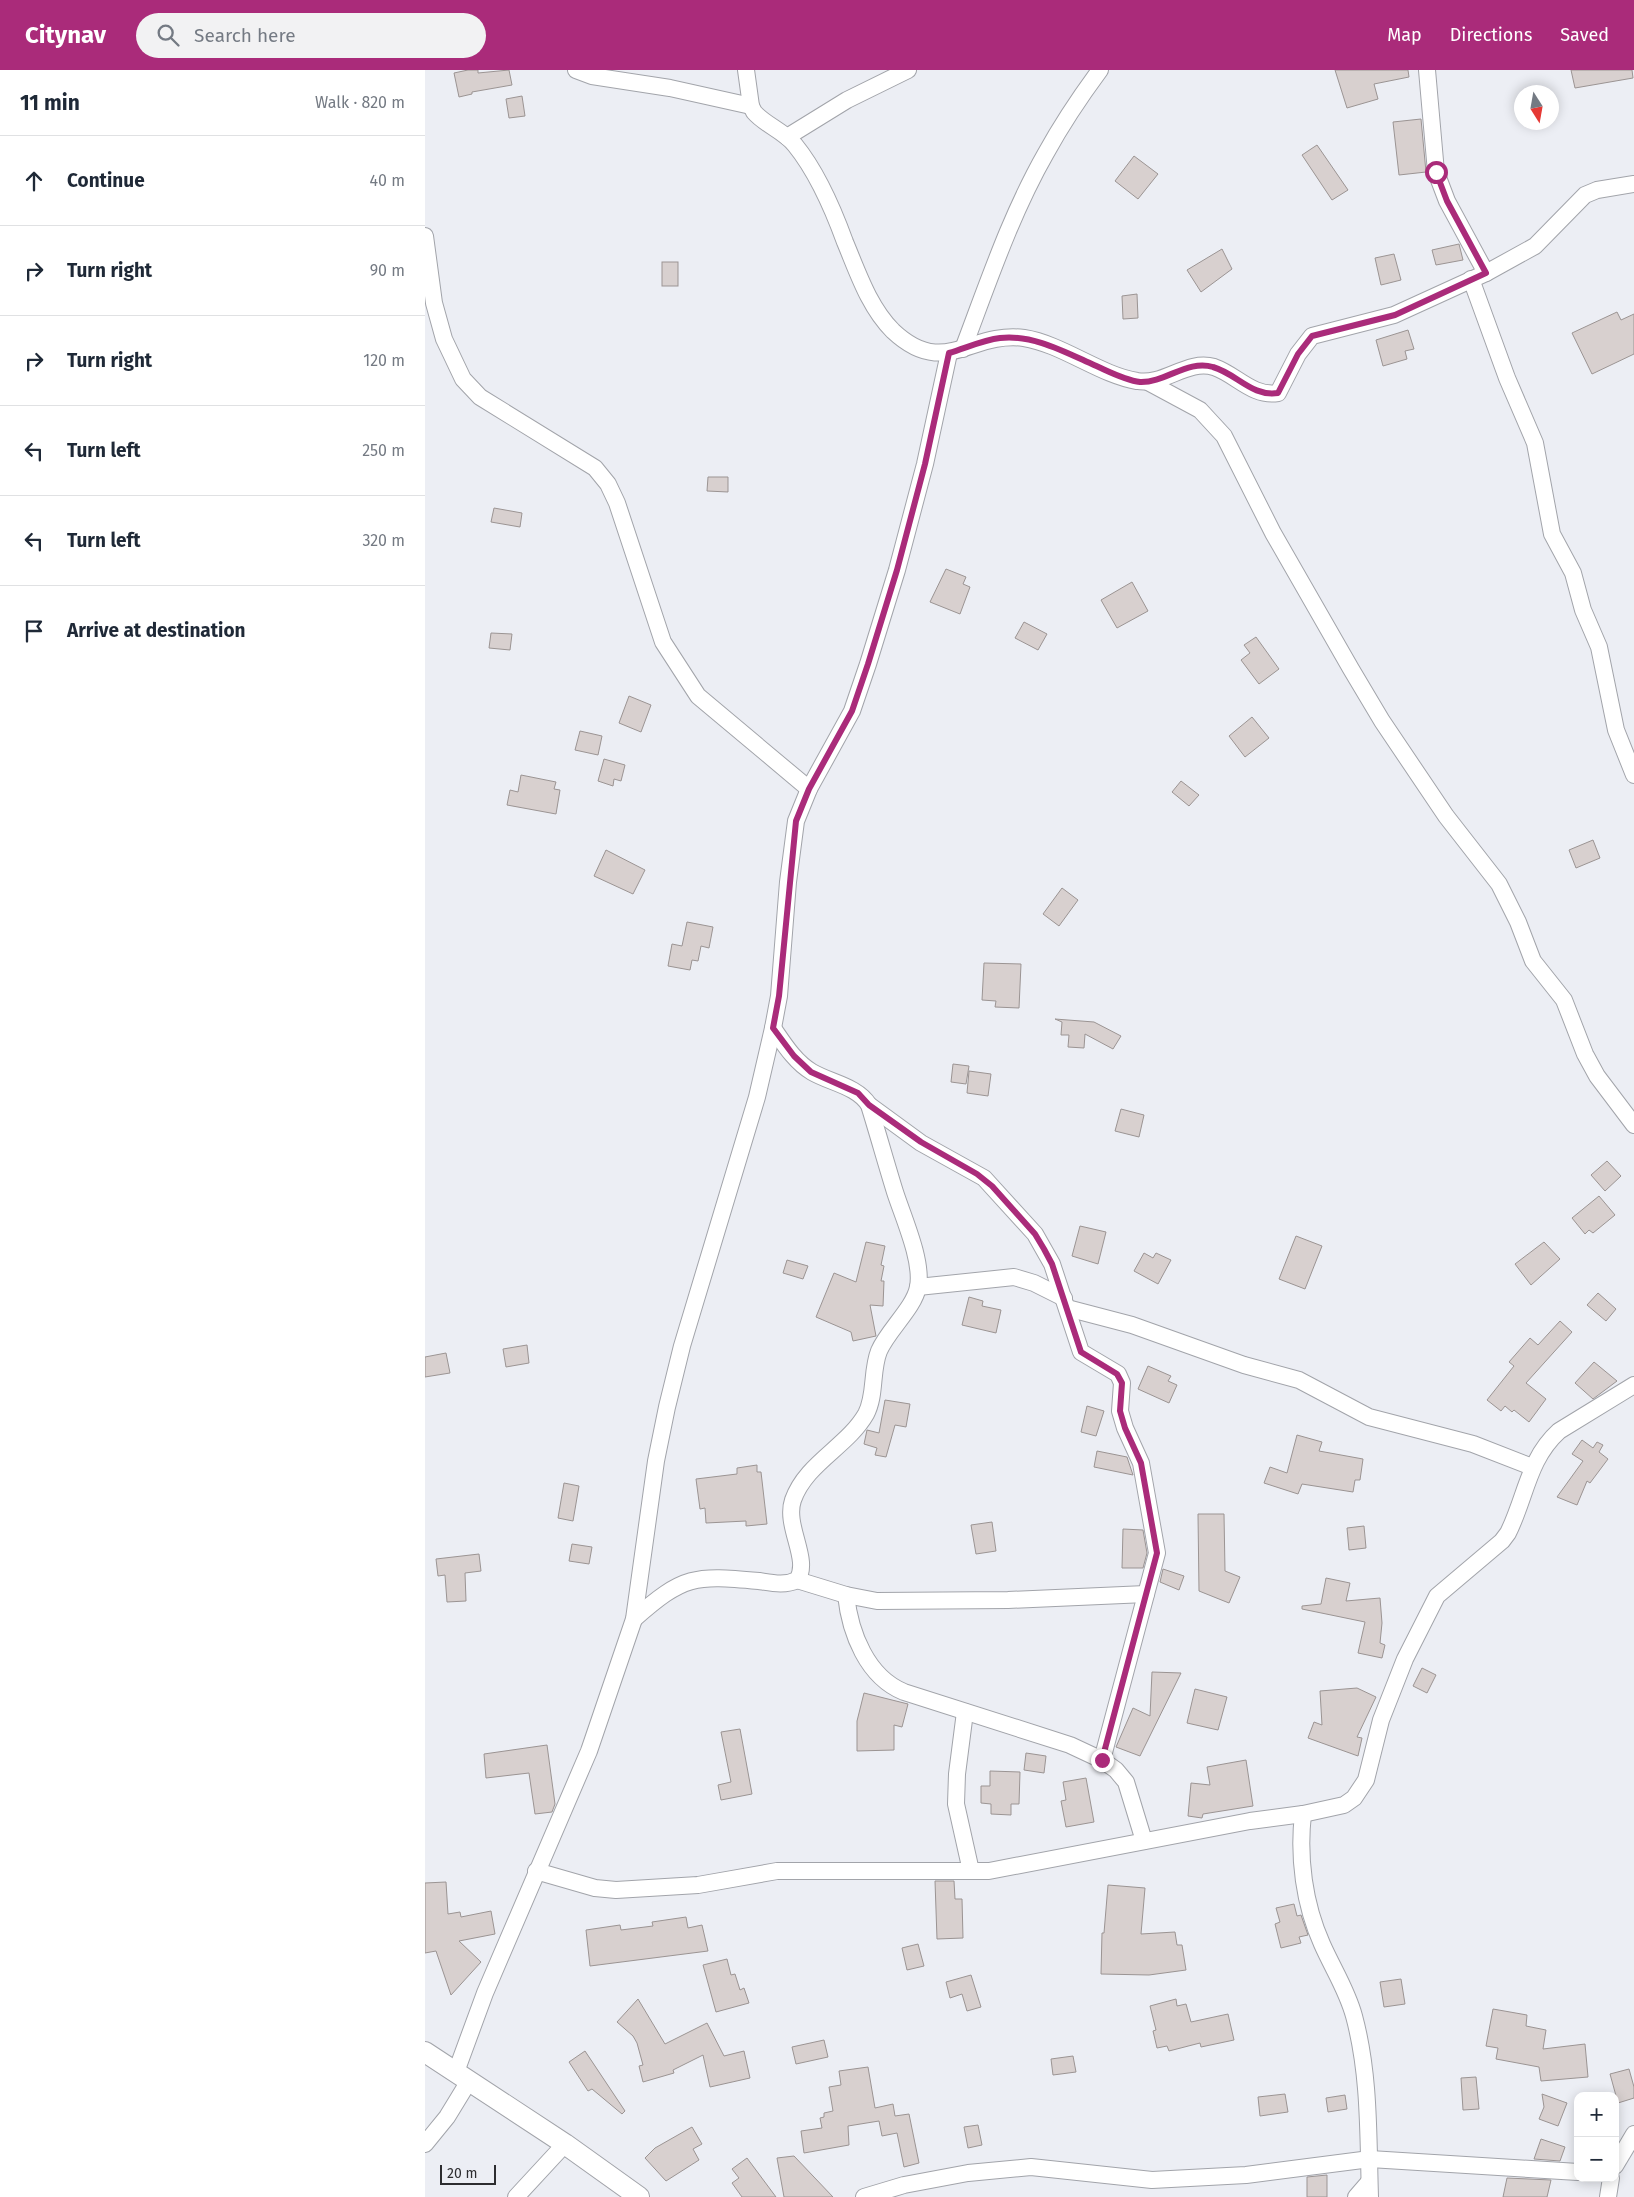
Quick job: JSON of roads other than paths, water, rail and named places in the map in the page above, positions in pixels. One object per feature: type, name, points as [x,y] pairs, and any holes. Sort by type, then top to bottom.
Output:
[{"type":"street","points":[[576,70],[592,76],[670,88],[751,106]]},
{"type":"street","points":[[746,70],[751,106],[757,116],[787,137],[795,145],[819,185],[871,301],[881,318],[908,343],[928,353],[956,351],[1000,338],[1025,338],[1071,354],[1129,379],[1148,382],[1200,410],[1224,436],[1273,533],[1351,669],[1382,721],[1446,816],[1499,884],[1518,922],[1533,961],[1564,1000],[1585,1054],[1597,1076],[1634,1125]]},
{"type":"street","points":[[787,137],[847,100],[909,70]]},
{"type":"street","points":[[425,2144],[447,2118],[462,2076],[485,1993],[589,1751],[634,1619],[656,1461],[667,1407],[682,1346],[757,1097],[773,1028],[796,821],[809,789],[852,711],[868,664],[897,570],[956,351],[1045,154],[1076,103],[1099,70]]},
{"type":"street","points":[[1427,70],[1436,172],[1479,276],[1507,378],[1535,443],[1552,534],[1573,573],[1583,610],[1599,647],[1616,730],[1634,775]]},
{"type":"street","points":[[1148,382],[1191,367],[1204,366],[1213,367],[1261,394],[1278,393],[1298,354],[1312,336],[1395,315],[1479,276],[1535,246],[1585,195],[1634,184]]},
{"type":"street","points":[[425,236],[434,303],[444,339],[463,379],[480,397],[595,468],[608,484],[617,504],[663,642],[685,678],[698,696],[809,789]]},
{"type":"street","points":[[773,1028],[794,1056],[805,1067],[858,1093],[869,1105],[921,1142],[977,1174],[992,1186],[1035,1234],[1044,1249],[1065,1303],[1081,1352],[1121,1378],[1120,1411],[1125,1428],[1141,1463],[1157,1553],[1102,1760]]},
{"type":"street","points":[[797,1580],[801,1564],[791,1528],[793,1500],[811,1471],[844,1440],[867,1412],[879,1352],[913,1299],[918,1287],[914,1251],[869,1105]]},
{"type":"street","points":[[918,1287],[1015,1277],[1034,1283],[1065,1303],[1244,1365],[1293,1378],[1369,1417],[1473,1444],[1532,1467]]},
{"type":"street","points":[[536,1871],[595,1888],[616,1890],[691,1886],[777,1871],[1004,1870],[1144,1841],[1251,1821],[1303,1814],[1344,1805],[1355,1798],[1366,1780],[1381,1720],[1405,1659],[1431,1604],[1437,1596],[1505,1537],[1513,1523],[1532,1467],[1545,1445],[1559,1431],[1634,1385]]},
{"type":"street","points":[[634,1619],[667,1591],[691,1580],[712,1577],[778,1583],[797,1580],[846,1595],[877,1601],[901,1602],[1055,1599],[1146,1594]]},
{"type":"street","points":[[846,1595],[848,1609],[863,1652],[883,1681],[904,1692],[1070,1745],[1102,1760],[1116,1770],[1126,1782],[1144,1841]]},
{"type":"street","points":[[965,1712],[957,1774],[956,1804],[971,1871]]},
{"type":"street","points":[[1303,1814],[1301,1848],[1307,1896],[1321,1943],[1345,1988],[1358,2036],[1369,2129],[1370,2159],[1369,2189],[1356,2197]]},
{"type":"street","points":[[425,2052],[565,2144],[639,2197]]},
{"type":"street","points":[[1619,2159],[1634,2134]]},
{"type":"street","points":[[515,2197],[565,2144]]},
{"type":"street","points":[[864,2197],[904,2185],[959,2175],[1031,2167],[1152,2180],[1246,2175],[1370,2159],[1574,2172]]},
{"type":"street","points":[[1608,2197],[1610,2182]]}]
